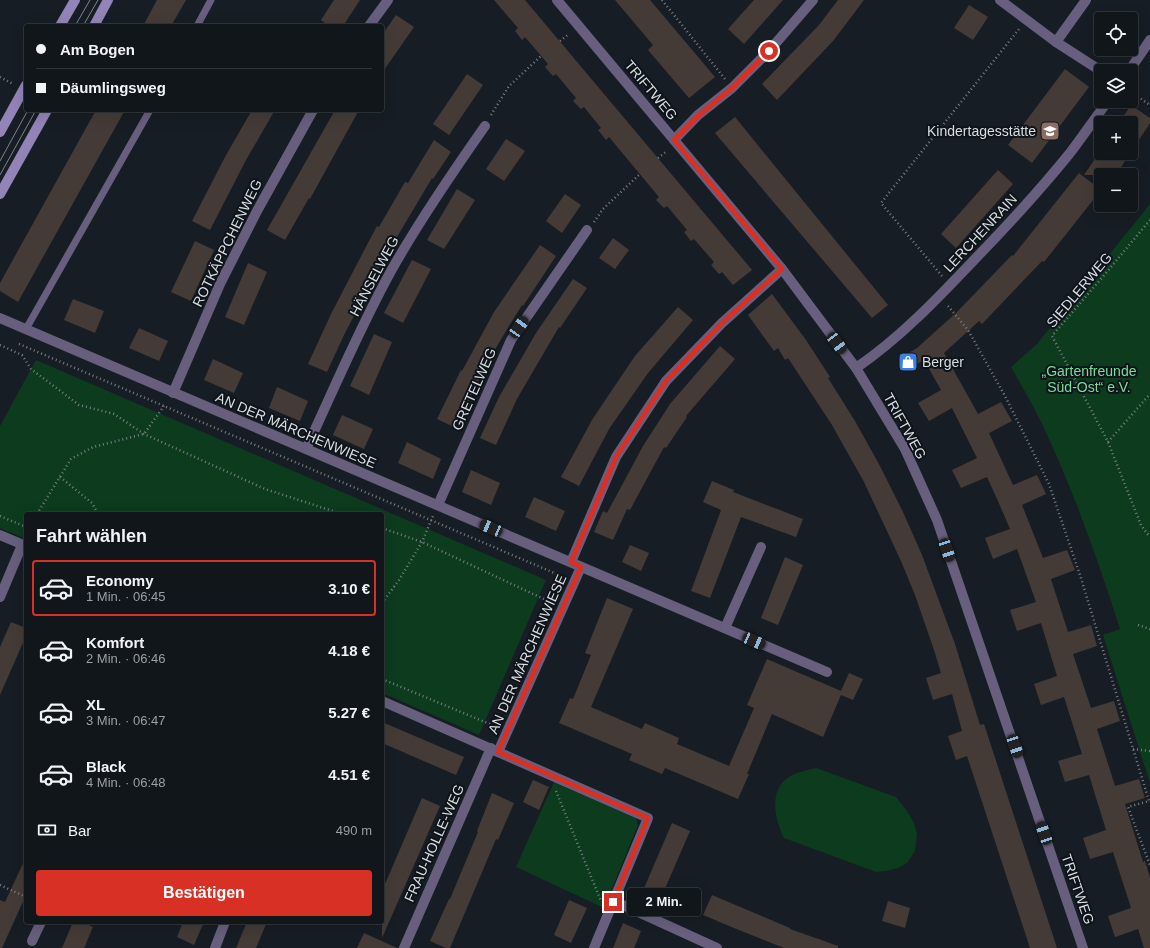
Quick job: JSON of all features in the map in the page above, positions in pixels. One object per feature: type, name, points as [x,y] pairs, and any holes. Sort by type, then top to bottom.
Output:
[{"type":"main road","points":[[61,24],[75,0]]},
{"type":"main road","points":[[95,24],[108,0]]},
{"type":"main road","points":[[0,132],[24,89]]},
{"type":"main road","points":[[0,194],[46,112]]},
{"type":"street","points":[[370,24],[388,0]]},
{"type":"street","name":"TRIFTWEG","points":[[557,0],[782,269],[856,368],[904,449],[937,520],[1083,948]]},
{"type":"street","points":[[674,140],[698,116],[732,88],[769,51],[813,0]]},
{"type":"street","points":[[1000,0],[1056,42],[1094,66]]},
{"type":"street","points":[[1056,42],[1086,0]]},
{"type":"street","points":[[1134,64],[1150,40]]},
{"type":"street","name":"LERCHENRAIN","points":[[856,368],[872,357],[920,315],[950,286],[1024,208],[1071,152],[1103,108]]},
{"type":"street","name":"ROTKÄPPCHENWEG","points":[[173,393],[223,278],[257,210],[312,112]]},
{"type":"street","name":"HÄNSELWEG","points":[[306,449],[355,343],[391,271],[437,194],[485,126]]},
{"type":"street","name":"GRETELWEG","points":[[438,506],[511,340],[587,230]]},
{"type":"street","points":[[571,562],[616,457],[666,381],[722,323],[782,269]]},
{"type":"street","name":"AN DER MÄRCHENWIESE","points":[[0,318],[827,672]]},
{"type":"street","points":[[0,535],[24,546],[0,597]]},
{"type":"street","points":[[725,628],[761,547]]},
{"type":"street","name":"AN DER MÄRCHENWIESE","points":[[494,750],[581,567]]},
{"type":"street","name":"AN DER MÄRCHENWIESE","points":[[384,701],[648,818],[613,903]]},
{"type":"street","name":"FRAU-HOLLE-WEG","points":[[404,948],[494,750]]},
{"type":"street","points":[[594,948],[613,903],[717,948]]},
{"type":"street","points":[[32,941],[40,924]]},
{"type":"street","points":[[215,948],[224,924]]},
{"type":"lane","points":[[198,24],[211,0]]},
{"type":"lane","points":[[26,329],[149,112]]},
{"type":"path","points":[[662,0],[732,88]]},
{"type":"path","points":[[950,286],[881,203],[1026,20]]},
{"type":"path","points":[[485,126],[509,86],[541,56]]},
{"type":"path","points":[[1138,97],[1150,105]]},
{"type":"path","points":[[587,230],[603,210],[640,174]]},
{"type":"path","name":"SIEDLERWEG","points":[[1108,442],[1052,336],[1150,220]]},
{"type":"path","points":[[940,296],[968,330],[1006,396],[1049,484],[1080,575],[1148,801],[1128,807],[1150,865]]},
{"type":"path","points":[[19,344],[559,576]]},
{"type":"path","points":[[0,345],[22,355],[31,369],[79,405],[114,414],[144,434],[265,489],[336,512]]},
{"type":"path","points":[[38,512],[71,459],[94,447],[144,434],[173,393]]},
{"type":"path","points":[[1150,394],[1108,442],[1141,525],[1150,536]]},
{"type":"path","points":[[60,477],[92,503],[97,512]]},
{"type":"path","points":[[384,600],[399,580],[422,542],[438,506]]},
{"type":"path","points":[[0,516],[24,526]]},
{"type":"path","points":[[384,529],[422,542],[546,600]]},
{"type":"path","points":[[1138,625],[1150,628]]},
{"type":"path","points":[[384,680],[492,725]]},
{"type":"path","points":[[1133,749],[1150,751]]},
{"type":"path","points":[[550,775],[601,901],[613,903]]},
{"type":"path","points":[[0,885],[24,896]]},
{"type":"green space","name":"„Gartenfreunde Süd-Ost“ e.V.","points":[[1150,204],[1150,783],[1103,635],[1120,629],[1112,603],[1085,526],[1065,476],[1032,404],[1011,367],[1037,344]]},
{"type":"green space","points":[[36,360],[546,580],[479,735],[384,694],[384,512],[24,512],[24,538],[0,528],[0,426]]},
{"type":"green space","points":[[816,768],[896,797],[914,823],[917,834],[915,851],[907,863],[898,868],[876,872],[784,838],[778,823],[775,806],[778,789],[789,777],[799,772]]},
{"type":"green space","points":[[554,782],[636,818],[638,825],[604,908],[516,867]]},
{"type":"building","points":[[157,0],[186,0],[172,24],[144,24]]},
{"type":"building","points":[[334,0],[360,0],[344,24],[326,24],[321,20]]},
{"type":"building","points":[[494,0],[525,0],[752,270],[733,285],[722,272],[719,274],[711,265],[714,262],[694,239],[691,241],[684,232],[687,230],[667,206],[664,208],[656,200],[659,197],[609,137],[606,140],[598,130],[601,128],[584,107],[581,109],[573,101],[576,98],[556,74],[553,76],[545,67],[548,64],[525,37],[522,40],[515,31],[518,28]]},
{"type":"building","points":[[615,0],[650,0],[715,77],[689,98],[648,50],[653,45]]},
{"type":"building","points":[[754,0],[783,0],[744,44],[728,29]]},
{"type":"building","points":[[838,0],[864,0],[833,41],[777,100],[762,84],[819,25]]},
{"type":"building","points":[[969,5],[988,17],[973,40],[954,28]]},
{"type":"building","points":[[396,15],[414,27],[384,70],[384,32]]},
{"type":"building","points":[[1065,69],[1089,87],[1032,163],[1008,145]]},
{"type":"building","points":[[467,74],[483,85],[449,135],[433,124]]},
{"type":"building","points":[[1129,108],[1135,108],[1150,118],[1150,123],[1138,141],[1138,116],[1124,116]]},
{"type":"building","points":[[95,112],[124,112],[18,302],[0,291],[0,283]]},
{"type":"building","points":[[251,112],[274,112],[246,160],[210,230],[192,221],[225,157]]},
{"type":"building","points":[[334,112],[358,112],[310,199],[309,198],[285,240],[267,230]]},
{"type":"building","points":[[735,117],[888,305],[872,318],[715,133]]},
{"type":"building","points":[[506,139],[525,151],[504,181],[486,169]]},
{"type":"building","points":[[434,140],[451,152],[433,179],[432,178],[381,264],[344,335],[327,372],[308,364],[332,312],[377,226],[379,227],[405,182],[408,183]]},
{"type":"building","points":[[1094,160],[1126,160],[1120,168],[1094,168],[1094,175],[1084,175]]},
{"type":"building","points":[[998,170],[1013,184],[956,248],[941,234]]},
{"type":"building","points":[[1079,173],[1094,185],[1094,199],[1044,262],[1042,261],[982,324],[979,321],[944,353],[978,414],[1001,402],[1012,421],[989,433],[1013,485],[1037,475],[1046,494],[1022,505],[1043,558],[1067,550],[1075,570],[1051,579],[1068,632],[1091,625],[1097,646],[1073,654],[1091,708],[1114,701],[1120,721],[1097,729],[1115,786],[1139,779],[1145,798],[1125,804],[1143,862],[1145,861],[1150,878],[1150,948],[1144,948],[1138,929],[1115,937],[1108,916],[1131,908],[1113,852],[1090,859],[1083,838],[1106,830],[1089,775],[1065,782],[1058,761],[1082,754],[1064,697],[1041,705],[1034,684],[1057,676],[1041,623],[1017,631],[1010,610],[1036,602],[1017,549],[993,559],[985,538],[1010,529],[987,477],[961,488],[952,470],[977,458],[952,408],[929,421],[918,403],[941,390],[924,360],[910,368],[904,367],[901,362],[903,356],[917,348],[956,313],[1012,255],[1013,256]]},
{"type":"building","points":[[457,189],[475,200],[444,249],[427,240]]},
{"type":"building","points":[[565,194],[581,205],[562,233],[546,221]]},
{"type":"building","points":[[613,238],[629,250],[615,269],[599,258]]},
{"type":"building","points":[[195,241],[214,250],[191,301],[171,292]]},
{"type":"building","points":[[540,245],[556,256],[523,306],[522,305],[487,363],[456,428],[437,419],[461,370],[462,371],[494,312]]},
{"type":"building","points":[[412,260],[431,269],[403,323],[384,313]]},
{"type":"building","points":[[248,263],[267,272],[244,325],[225,317]]},
{"type":"building","points":[[573,279],[587,288],[560,328],[559,327],[517,399],[496,445],[480,438],[499,397],[536,333]]},
{"type":"building","points":[[772,294],[806,340],[830,377],[828,378],[855,421],[880,466],[922,555],[955,644],[980,725],[984,724],[1057,948],[1030,948],[967,756],[956,760],[948,736],[962,731],[952,694],[933,700],[926,678],[941,673],[934,650],[915,595],[901,561],[864,482],[832,425],[788,358],[785,360],[778,348],[774,351],[748,315]]},
{"type":"building","points":[[73,299],[104,311],[95,333],[64,320]]},
{"type":"building","points":[[678,307],[693,320],[648,373],[609,429],[579,486],[561,477],[592,420],[635,356]]},
{"type":"building","points":[[139,328],[168,341],[159,361],[129,348]]},
{"type":"building","points":[[374,334],[392,342],[369,395],[350,386]]},
{"type":"building","points":[[720,346],[735,359],[686,416],[687,417],[666,448],[664,447],[630,510],[627,509],[613,540],[594,532],[603,511],[607,513],[643,446],[670,404]]},
{"type":"building","points":[[213,359],[243,373],[234,393],[204,380]]},
{"type":"building","points":[[277,387],[308,401],[300,421],[269,408]]},
{"type":"building","points":[[342,415],[373,429],[364,449],[333,435]]},
{"type":"building","points":[[407,442],[441,459],[433,479],[398,463]]},
{"type":"building","points":[[471,470],[500,483],[491,505],[462,492]]},
{"type":"building","points":[[712,481],[734,490],[733,492],[803,519],[796,537],[741,517],[710,598],[691,591],[721,510],[703,502]]},
{"type":"building","points":[[534,497],[565,511],[556,531],[525,517]]},
{"type":"building","points":[[630,545],[649,553],[641,571],[622,562]]},
{"type":"building","points":[[785,557],[803,565],[778,625],[761,618]]},
{"type":"building","points":[[607,598],[633,609],[591,707],[642,729],[645,723],[679,738],[677,744],[729,766],[754,708],[747,705],[767,659],[841,691],[849,673],[863,679],[853,700],[841,695],[823,737],[772,714],[738,799],[665,768],[662,774],[629,760],[632,754],[559,723],[570,698],[573,699],[591,655],[585,653]]},
{"type":"building","points":[[11,622],[24,627],[24,641],[0,695],[0,647]]},
{"type":"building","points":[[384,723],[464,757],[456,775],[384,744]]},
{"type":"building","points":[[533,780],[549,787],[539,810],[523,802]]},
{"type":"building","points":[[492,793],[514,803],[498,840],[496,839],[450,948],[446,948],[430,941],[450,899],[478,832],[477,831]]},
{"type":"building","points":[[422,798],[440,806],[382,938],[382,924],[384,924],[384,886]]},
{"type":"building","points":[[672,823],[690,831],[660,900],[642,893]]},
{"type":"building","points":[[24,861],[24,899],[2,948],[0,948],[0,900],[5,902]]},
{"type":"building","points":[[712,895],[790,929],[838,946],[838,948],[784,948],[703,915]]},
{"type":"building","points":[[569,900],[587,908],[571,943],[554,935]]},
{"type":"building","points":[[888,901],[910,908],[905,928],[882,921]]},
{"type":"building","points":[[623,923],[641,931],[634,948],[613,948]]},
{"type":"building","points":[[72,924],[86,924],[93,927],[84,948],[62,948]]},
{"type":"building","points":[[182,924],[203,924],[194,945],[177,937]]},
{"type":"building","points":[[246,924],[266,924],[256,948],[236,948]]},
{"type":"building","points":[[364,933],[397,948],[357,948]]},
{"type":"tram line","points":[[76,24],[90,0]]},
{"type":"tram line","points":[[84,24],[98,0]]},
{"type":"tram line","points":[[0,161],[27,112]]},
{"type":"tram line","points":[[0,175],[35,112]]},
{"type":"place","name":"Kindertagesstätte","points":[[1050,131]]},
{"type":"place","name":"Berger","points":[[908,362]]},
{"type":"route","points":[[613,902],[648,818],[498,752],[581,567],[571,562],[616,457],[666,381],[722,323],[782,269],[674,140],[698,116],[732,88],[769,51]]}]
